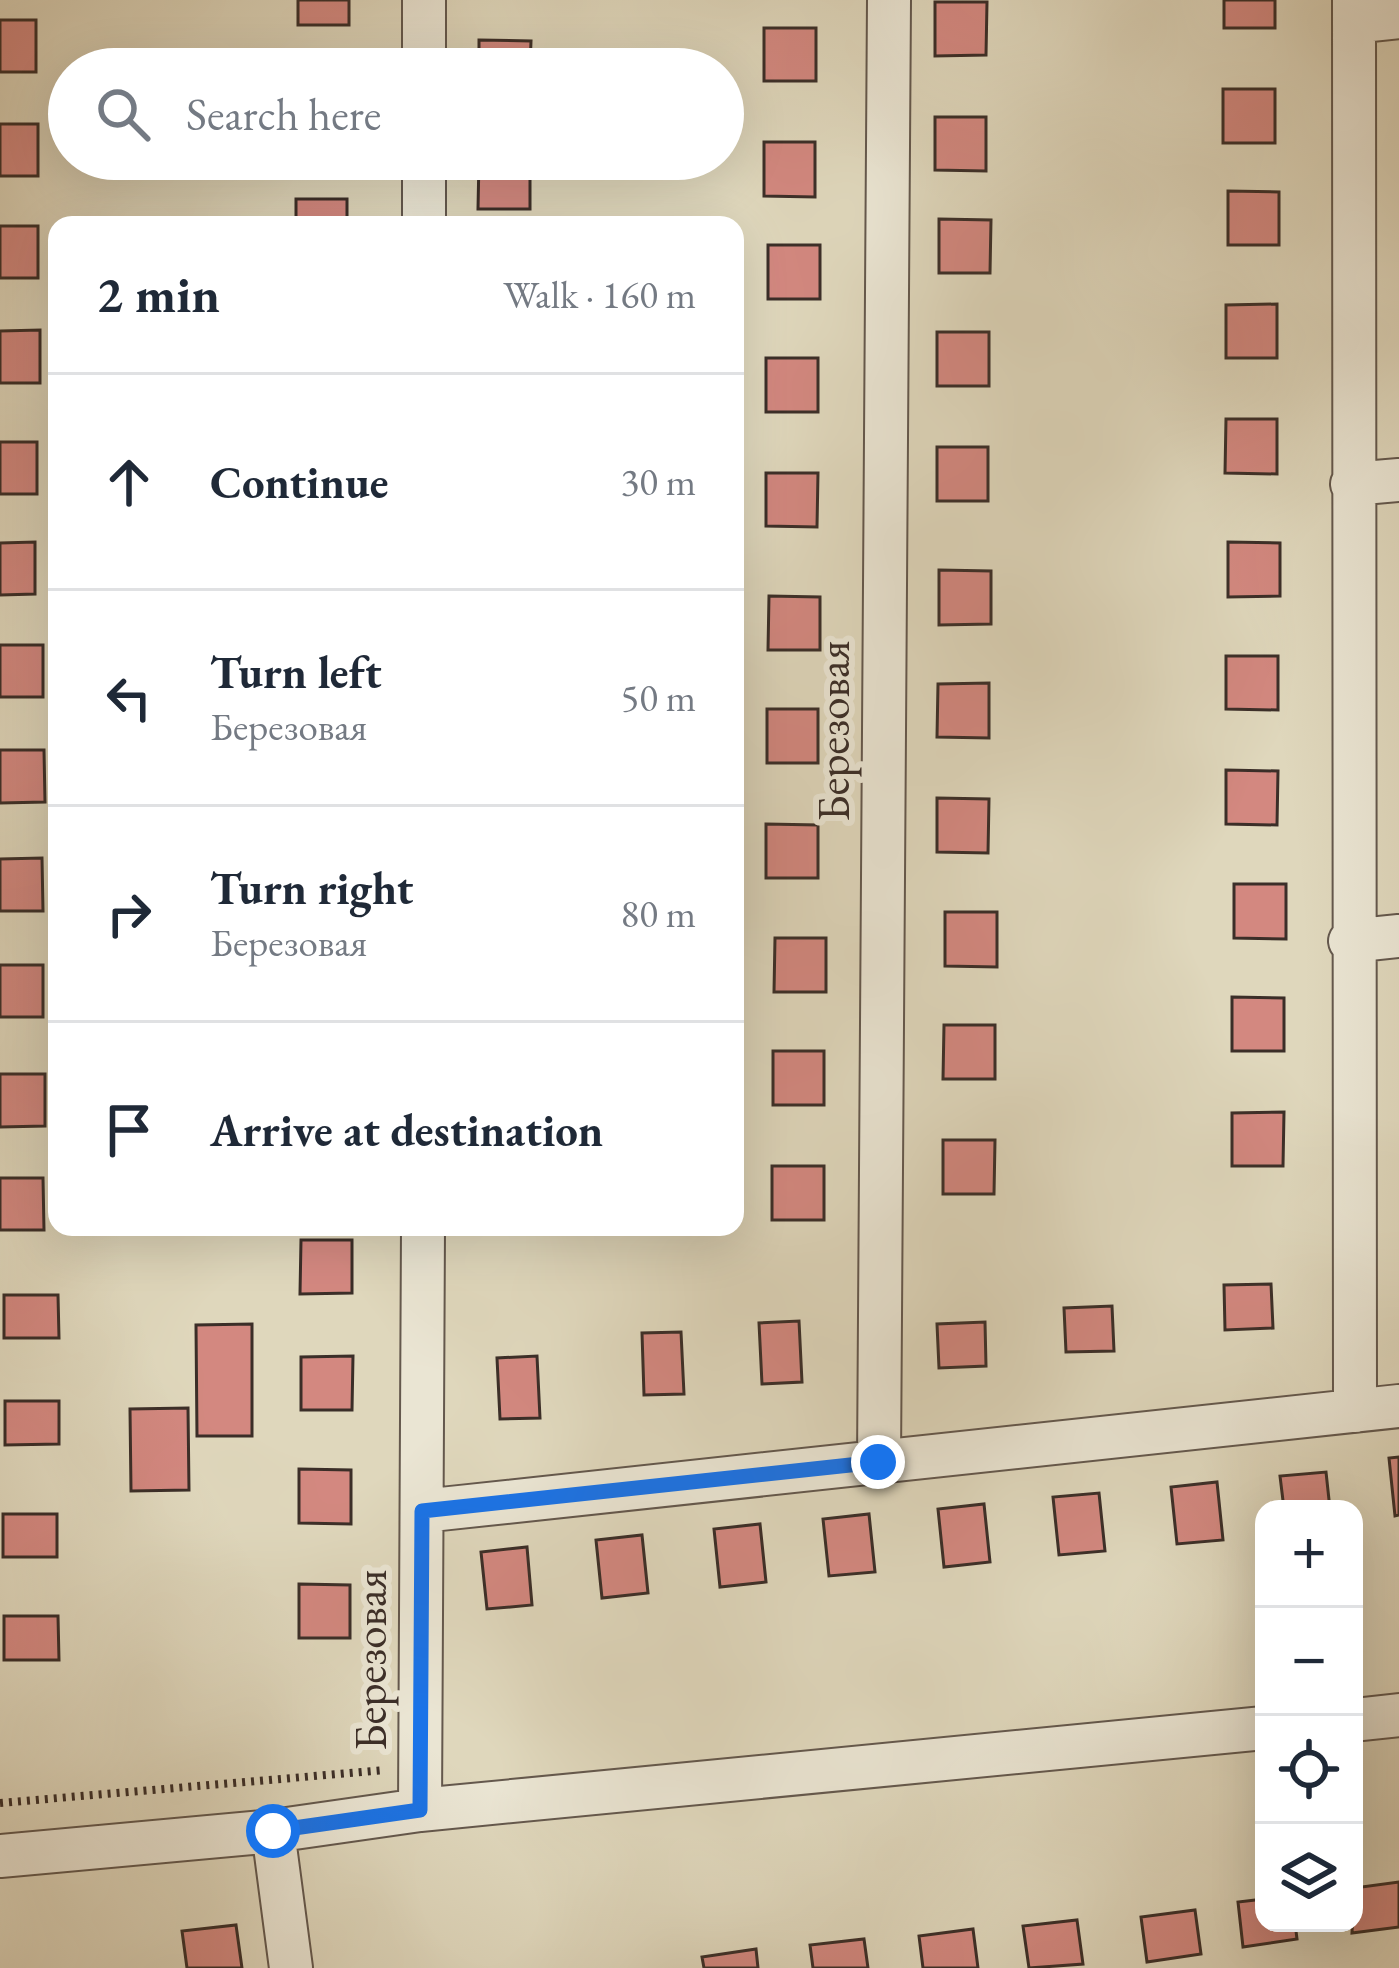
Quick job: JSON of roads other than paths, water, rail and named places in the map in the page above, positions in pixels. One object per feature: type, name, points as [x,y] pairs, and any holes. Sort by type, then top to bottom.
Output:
[{"type":"street","points":[[424,0],[424,48]]},
{"type":"street","name":"Березовая","points":[[878,1462],[890,0]]},
{"type":"street","points":[[1355,1411],[1351,940],[1354,11],[1399,17]]},
{"type":"street","points":[[424,180],[424,216]]},
{"type":"street","points":[[1352,484],[1399,480]]},
{"type":"street","points":[[1351,940],[1399,936]]},
{"type":"street","name":"Березовая","points":[[420,1810],[423,1236]]},
{"type":"street","name":"Березовая","points":[[422,1511],[1399,1406]]},
{"type":"street","points":[[1363,1719],[1399,1715]]},
{"type":"street","points":[[0,1856],[1255,1729]]},
{"type":"street","points":[[273,1831],[291,1968]]}]
